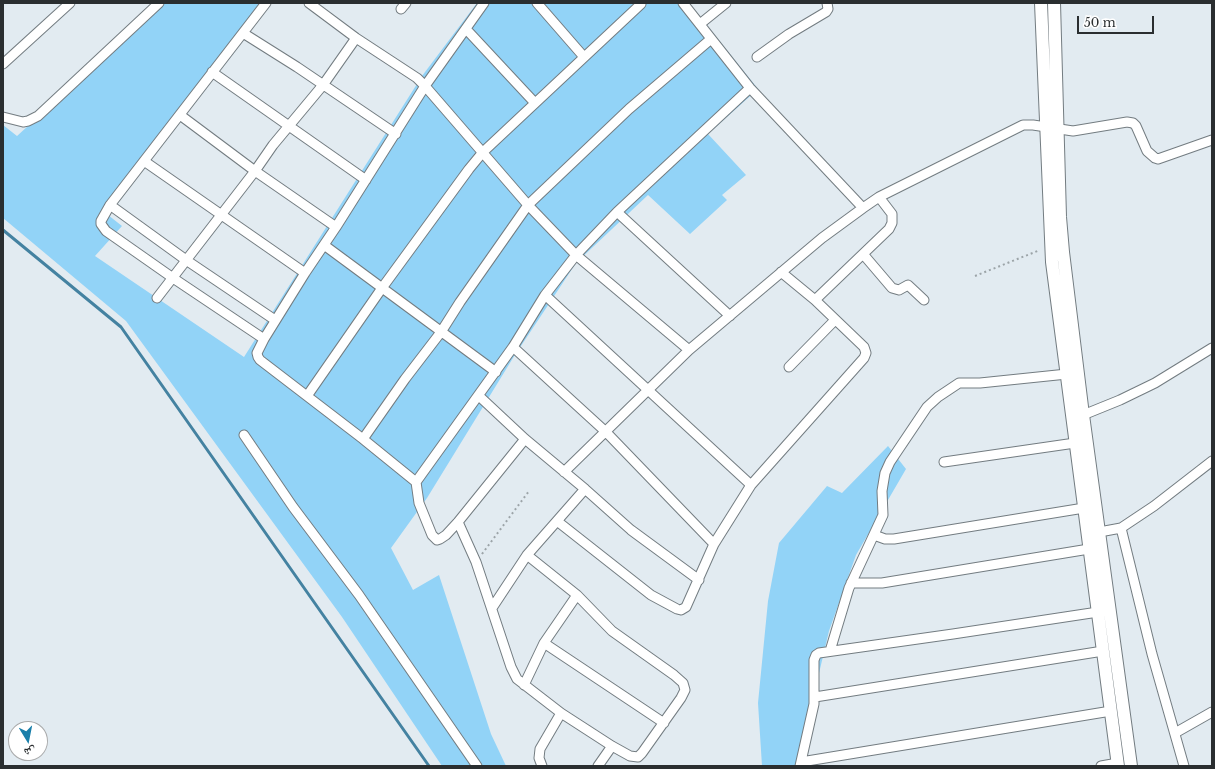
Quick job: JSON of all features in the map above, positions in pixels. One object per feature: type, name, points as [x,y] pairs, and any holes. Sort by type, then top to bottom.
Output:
[{"type":"street","points":[[3,64],[70,3]]},
{"type":"street","points":[[3,117],[23,122],[38,116],[159,3]]},
{"type":"street","points":[[264,338],[172,278],[106,231],[101,224],[101,221],[110,205],[266,3]]},
{"type":"street","points":[[309,3],[356,38],[416,78],[425,86],[528,205],[576,255],[689,350]]},
{"type":"street","points":[[484,3],[425,86],[336,227],[304,273],[264,338],[257,353],[258,357],[306,396],[363,439],[416,482],[419,504],[432,535],[436,539],[440,540],[458,522],[525,439]]},
{"type":"street","points":[[537,3],[584,57]]},
{"type":"street","points":[[306,396],[382,288],[483,152],[641,3]]},
{"type":"street","points":[[683,3],[750,88],[863,208]]},
{"type":"street","points":[[700,24],[726,3]]},
{"type":"street","points":[[757,57],[789,34],[826,12],[828,9],[826,3]]},
{"type":"street","points":[[1041,3],[1051,246],[1084,508],[1093,533],[1089,549],[1118,765],[1101,766]]},
{"type":"street","points":[[1054,3],[1060,217],[1062,238],[1083,414],[1093,533],[1131,766]]},
{"type":"street","points":[[466,29],[535,103]]},
{"type":"street","points":[[243,33],[323,84],[396,134]]},
{"type":"street","points":[[157,298],[255,171],[273,145],[323,84],[356,38]]},
{"type":"street","points":[[363,439],[405,379],[441,332],[460,302],[528,205],[629,109],[711,39]]},
{"type":"street","points":[[212,72],[366,180]]},
{"type":"street","points":[[416,482],[496,372],[545,295],[576,255],[618,212],[750,88]]},
{"type":"street","points":[[180,115],[255,171],[336,227]]},
{"type":"street","points":[[564,472],[689,350],[822,238],[879,198],[1023,125],[1033,124],[1073,131],[1127,122],[1133,123],[1136,126],[1147,151],[1154,158],[1158,159],[1212,140]]},
{"type":"street","points":[[144,162],[304,273]]},
{"type":"street","points":[[815,300],[889,229],[892,223],[892,214],[879,198]]},
{"type":"street","points":[[110,205],[186,260],[275,320]]},
{"type":"street","points":[[618,212],[730,316]]},
{"type":"street","points":[[324,245],[496,372]]},
{"type":"street","points":[[863,254],[894,289],[899,290],[908,285],[924,300]]},
{"type":"street","points":[[557,521],[651,595],[677,609],[681,610],[686,607],[714,544],[751,485],[864,358],[866,353],[864,347],[815,300],[781,272]]},
{"type":"street","points":[[545,295],[751,485]]},
{"type":"street","points":[[789,368],[835,320]]},
{"type":"street","points":[[513,347],[606,432],[714,544]]},
{"type":"street","points":[[1083,414],[1120,400],[1155,383],[1212,348]]},
{"type":"street","points":[[830,652],[851,583],[883,515],[882,492],[885,473],[890,462],[923,411],[938,397],[959,383],[987,382],[1067,374]]},
{"type":"street","points":[[479,396],[525,439],[631,530],[698,580]]},
{"type":"street","points":[[244,435],[293,507],[358,595],[477,766]]},
{"type":"street","points":[[944,462],[1075,443]]},
{"type":"street","points":[[1093,533],[1121,528],[1154,506],[1212,461]]},
{"type":"street","points":[[492,608],[527,555],[585,489]]},
{"type":"street","points":[[874,535],[885,539],[894,539],[1084,508]]},
{"type":"street","points":[[458,522],[476,562],[510,667],[517,679],[561,713],[612,746],[630,756],[638,757],[681,698],[685,690],[683,684],[674,675],[612,631],[577,595],[527,555]]},
{"type":"street","points":[[1121,528],[1152,654],[1184,766]]},
{"type":"street","points":[[851,583],[882,583],[1089,549]]},
{"type":"street","points":[[524,685],[544,643],[577,595]]},
{"type":"street","points":[[1098,612],[819,653],[816,655],[814,660],[815,697],[812,718],[801,764],[1111,711]]},
{"type":"street","points":[[544,643],[664,723]]},
{"type":"street","points":[[815,697],[1103,651]]},
{"type":"street","points":[[1175,733],[1212,712]]},
{"type":"street","points":[[542,766],[539,758],[540,749],[561,713]]},
{"type":"street","points":[[598,766],[612,746]]},
{"type":"path","points":[[975,276],[1051,246]]},
{"type":"path","points":[[476,562],[529,491]]},
{"type":"shaded area","points":[[163,3],[264,3],[103,211],[122,226],[95,256],[244,357],[422,76],[477,3],[689,3],[758,89],[708,134],[746,175],[722,195],[727,200],[690,234],[648,195],[576,263],[513,358],[427,498],[391,548],[413,590],[439,575],[491,734],[506,766],[442,766],[342,617],[126,321],[3,218],[3,125],[17,136]]},
{"type":"shaded area","points":[[888,446],[906,469],[856,555],[829,631],[797,766],[762,766],[758,703],[768,601],[779,543],[827,486],[842,493]]},
{"type":"waterway","points":[[3,230],[121,327],[429,766]]}]
